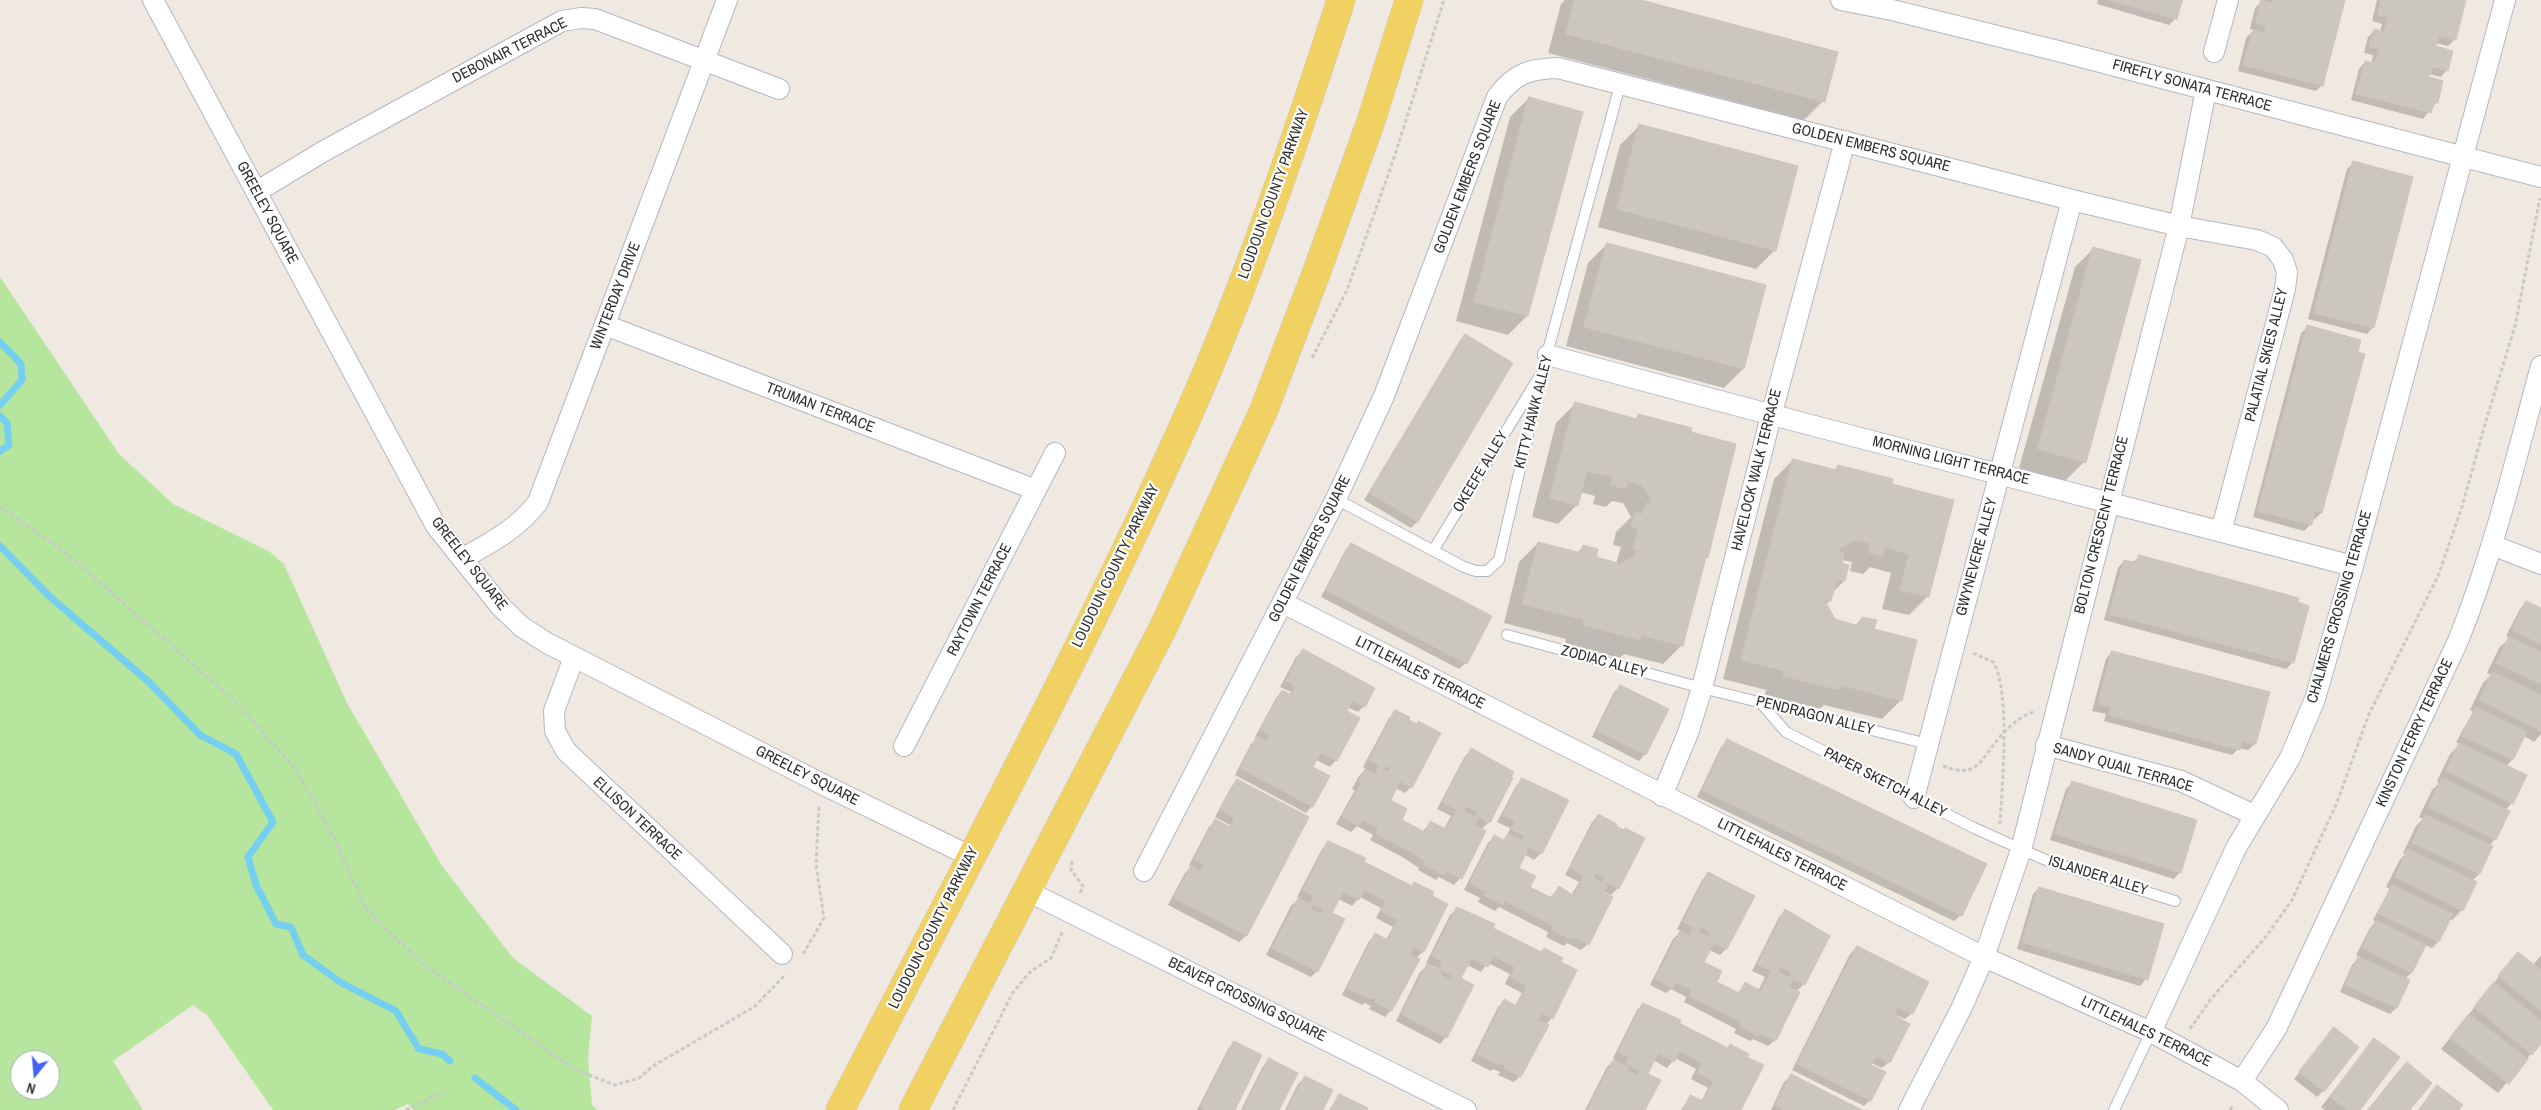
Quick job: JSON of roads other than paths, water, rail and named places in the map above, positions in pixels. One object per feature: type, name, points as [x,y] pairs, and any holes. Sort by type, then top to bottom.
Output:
[{"type":"main road","name":"LOUDOUN COUNTY PARKWAY","points":[[840,1110],[1101,601],[1186,420],[1245,275],[1283,171],[1341,0]]},
{"type":"main road","points":[[913,1110],[1162,628],[1263,412],[1317,271],[1364,140],[1410,0]]},
{"type":"street","name":"GREELEY SQUARE","points":[[153,0],[436,526],[501,607],[522,627],[574,657],[826,786],[970,856]]},
{"type":"street","name":"WINTERDAY DRIVE","points":[[462,559],[504,535],[525,520],[538,502],[727,0]]},
{"type":"street","name":"FIREFLY SONATA TERRACE","points":[[1841,0],[1893,5],[2206,90],[2541,177]]},
{"type":"street","points":[[2214,52],[2228,0]]},
{"type":"street","name":"CHALMERS CROSSING TERRACE","points":[[2151,1032],[2236,848],[2254,815],[2290,758],[2315,699],[2353,566],[2504,0]]},
{"type":"street","name":"DEBONAIR TERRACE","points":[[256,192],[324,151],[562,21],[581,18],[595,19],[780,89]]},
{"type":"street","name":"GOLDEN EMBERS SQUARE","points":[[1144,870],[1336,499],[1384,396],[1497,97],[1515,77],[1543,68],[1558,68],[2178,226]]},
{"type":"street","name":"BOLTON CRESCENT TERRACE","points":[[1984,957],[2021,850],[2178,226],[2206,90]]},
{"type":"street","name":"HAVELOCK WALK TERRACE","points":[[1662,796],[1688,733],[1702,688],[1771,416],[1845,141]]},
{"type":"street","name":"GWYNEVERE ALLEY","points":[[1914,798],[2072,200]]},
{"type":"street","name":"PALATIAL SKIES ALLEY","points":[[2178,226],[2257,240],[2273,247],[2284,260],[2287,272],[2221,532]]},
{"type":"street","name":"TRUMAN TERRACE","points":[[605,325],[1036,490]]},
{"type":"street","name":"MORNING LIGHT TERRACE","points":[[1546,362],[1999,472],[2353,566]]},
{"type":"street","name":"KINSTON FERRY TERRACE","points":[[2242,1081],[2276,1029],[2445,668],[2477,593],[2541,366]]},
{"type":"street","name":"RAYTOWN TERRACE","points":[[904,746],[1055,453]]},
{"type":"street","points":[[2492,545],[2541,564]]},
{"type":"street","name":"LITTLEHALES TERRACE","points":[[1283,603],[1984,957],[2151,1032],[2242,1081],[2278,1110]]},
{"type":"street","name":"ELLISON TERRACE","points":[[574,657],[554,710],[555,731],[566,751],[791,961]]},
{"type":"street","name":"SANDY QUAIL TERRACE","points":[[2046,746],[2181,781],[2254,815]]},
{"type":"street","name":"BEAVER CROSSING SQUARE","points":[[1027,891],[1466,1110]]},
{"type":"street","points":[[1909,1110],[1962,1007],[1984,957]]},
{"type":"lane","name":"KITTY HAWK ALLEY","points":[[1336,499],[1476,571],[1487,571],[1499,560],[1546,362],[1620,85]]},
{"type":"lane","name":"OKEEFE ALLEY","points":[[1434,549],[1546,362]]},
{"type":"lane","name":"ZODIAC ALLEY","points":[[1507,635],[1702,688]]},
{"type":"lane","name":"PENDRAGON ALLEY","points":[[1702,688],[1928,744]]},
{"type":"lane","name":"PAPER SKETCH ALLEY","points":[[1760,702],[1786,732],[1914,798],[2021,850]]},
{"type":"lane","name":"ISLANDER ALLEY","points":[[2021,850],[2048,861],[2175,901]]},
{"type":"lane","points":[[2114,1110],[2151,1032]]},
{"type":"waterway","points":[[0,342],[21,364],[22,380],[0,405]]},
{"type":"waterway","points":[[0,416],[7,423],[9,445],[0,451]]},
{"type":"waterway","points":[[0,546],[49,596],[149,682],[200,735],[236,754],[273,822],[248,857],[256,885],[276,924],[291,927],[303,955],[340,982],[396,1011],[419,1049],[442,1054],[450,1061]]},
{"type":"waterway","points":[[475,1078],[516,1110]]}]
